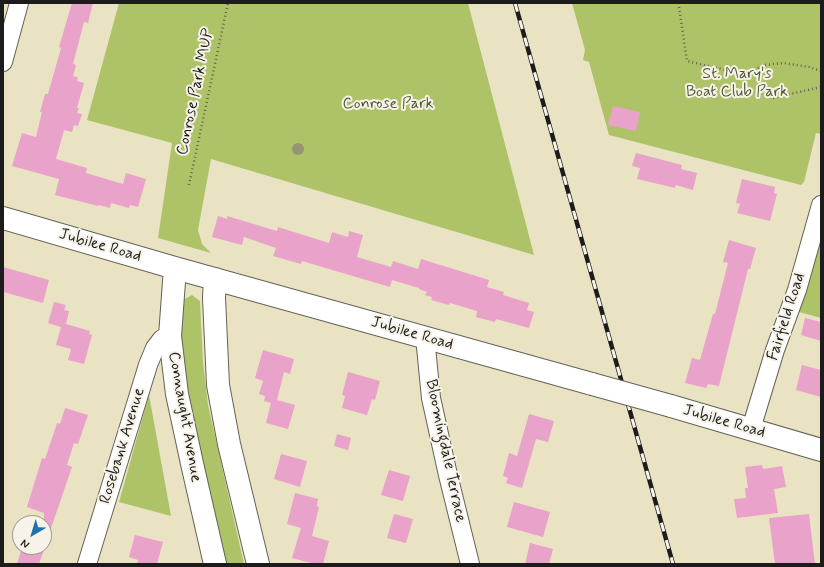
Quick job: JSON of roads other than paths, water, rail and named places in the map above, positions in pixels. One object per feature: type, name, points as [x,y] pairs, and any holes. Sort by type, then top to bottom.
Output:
[{"type":"main road","name":"Jubilee Road","points":[[3,218],[175,268],[671,406],[821,450]]},
{"type":"main road","name":"Connaught Avenue","points":[[175,268],[170,336],[177,394],[215,564]]},
{"type":"main road","points":[[215,279],[214,298],[218,385],[229,444],[258,564]]},
{"type":"street","points":[[3,62],[19,3]]},
{"type":"street","name":"Fairfield Road","points":[[751,429],[775,350],[797,290],[821,205]]},
{"type":"street","name":"Rosebank Avenue","points":[[87,564],[148,365],[155,348],[162,339],[170,336]]},
{"type":"street","name":"Bloomingdale Terrace","points":[[425,337],[431,398],[470,564]]},
{"type":"railway","points":[[515,3],[673,564]]},
{"type":"park label","name":"St. Mary's Boat Club Park","points":[[737,84]]},
{"type":"park label","name":"Conrose Park","points":[[388,105]]}]
